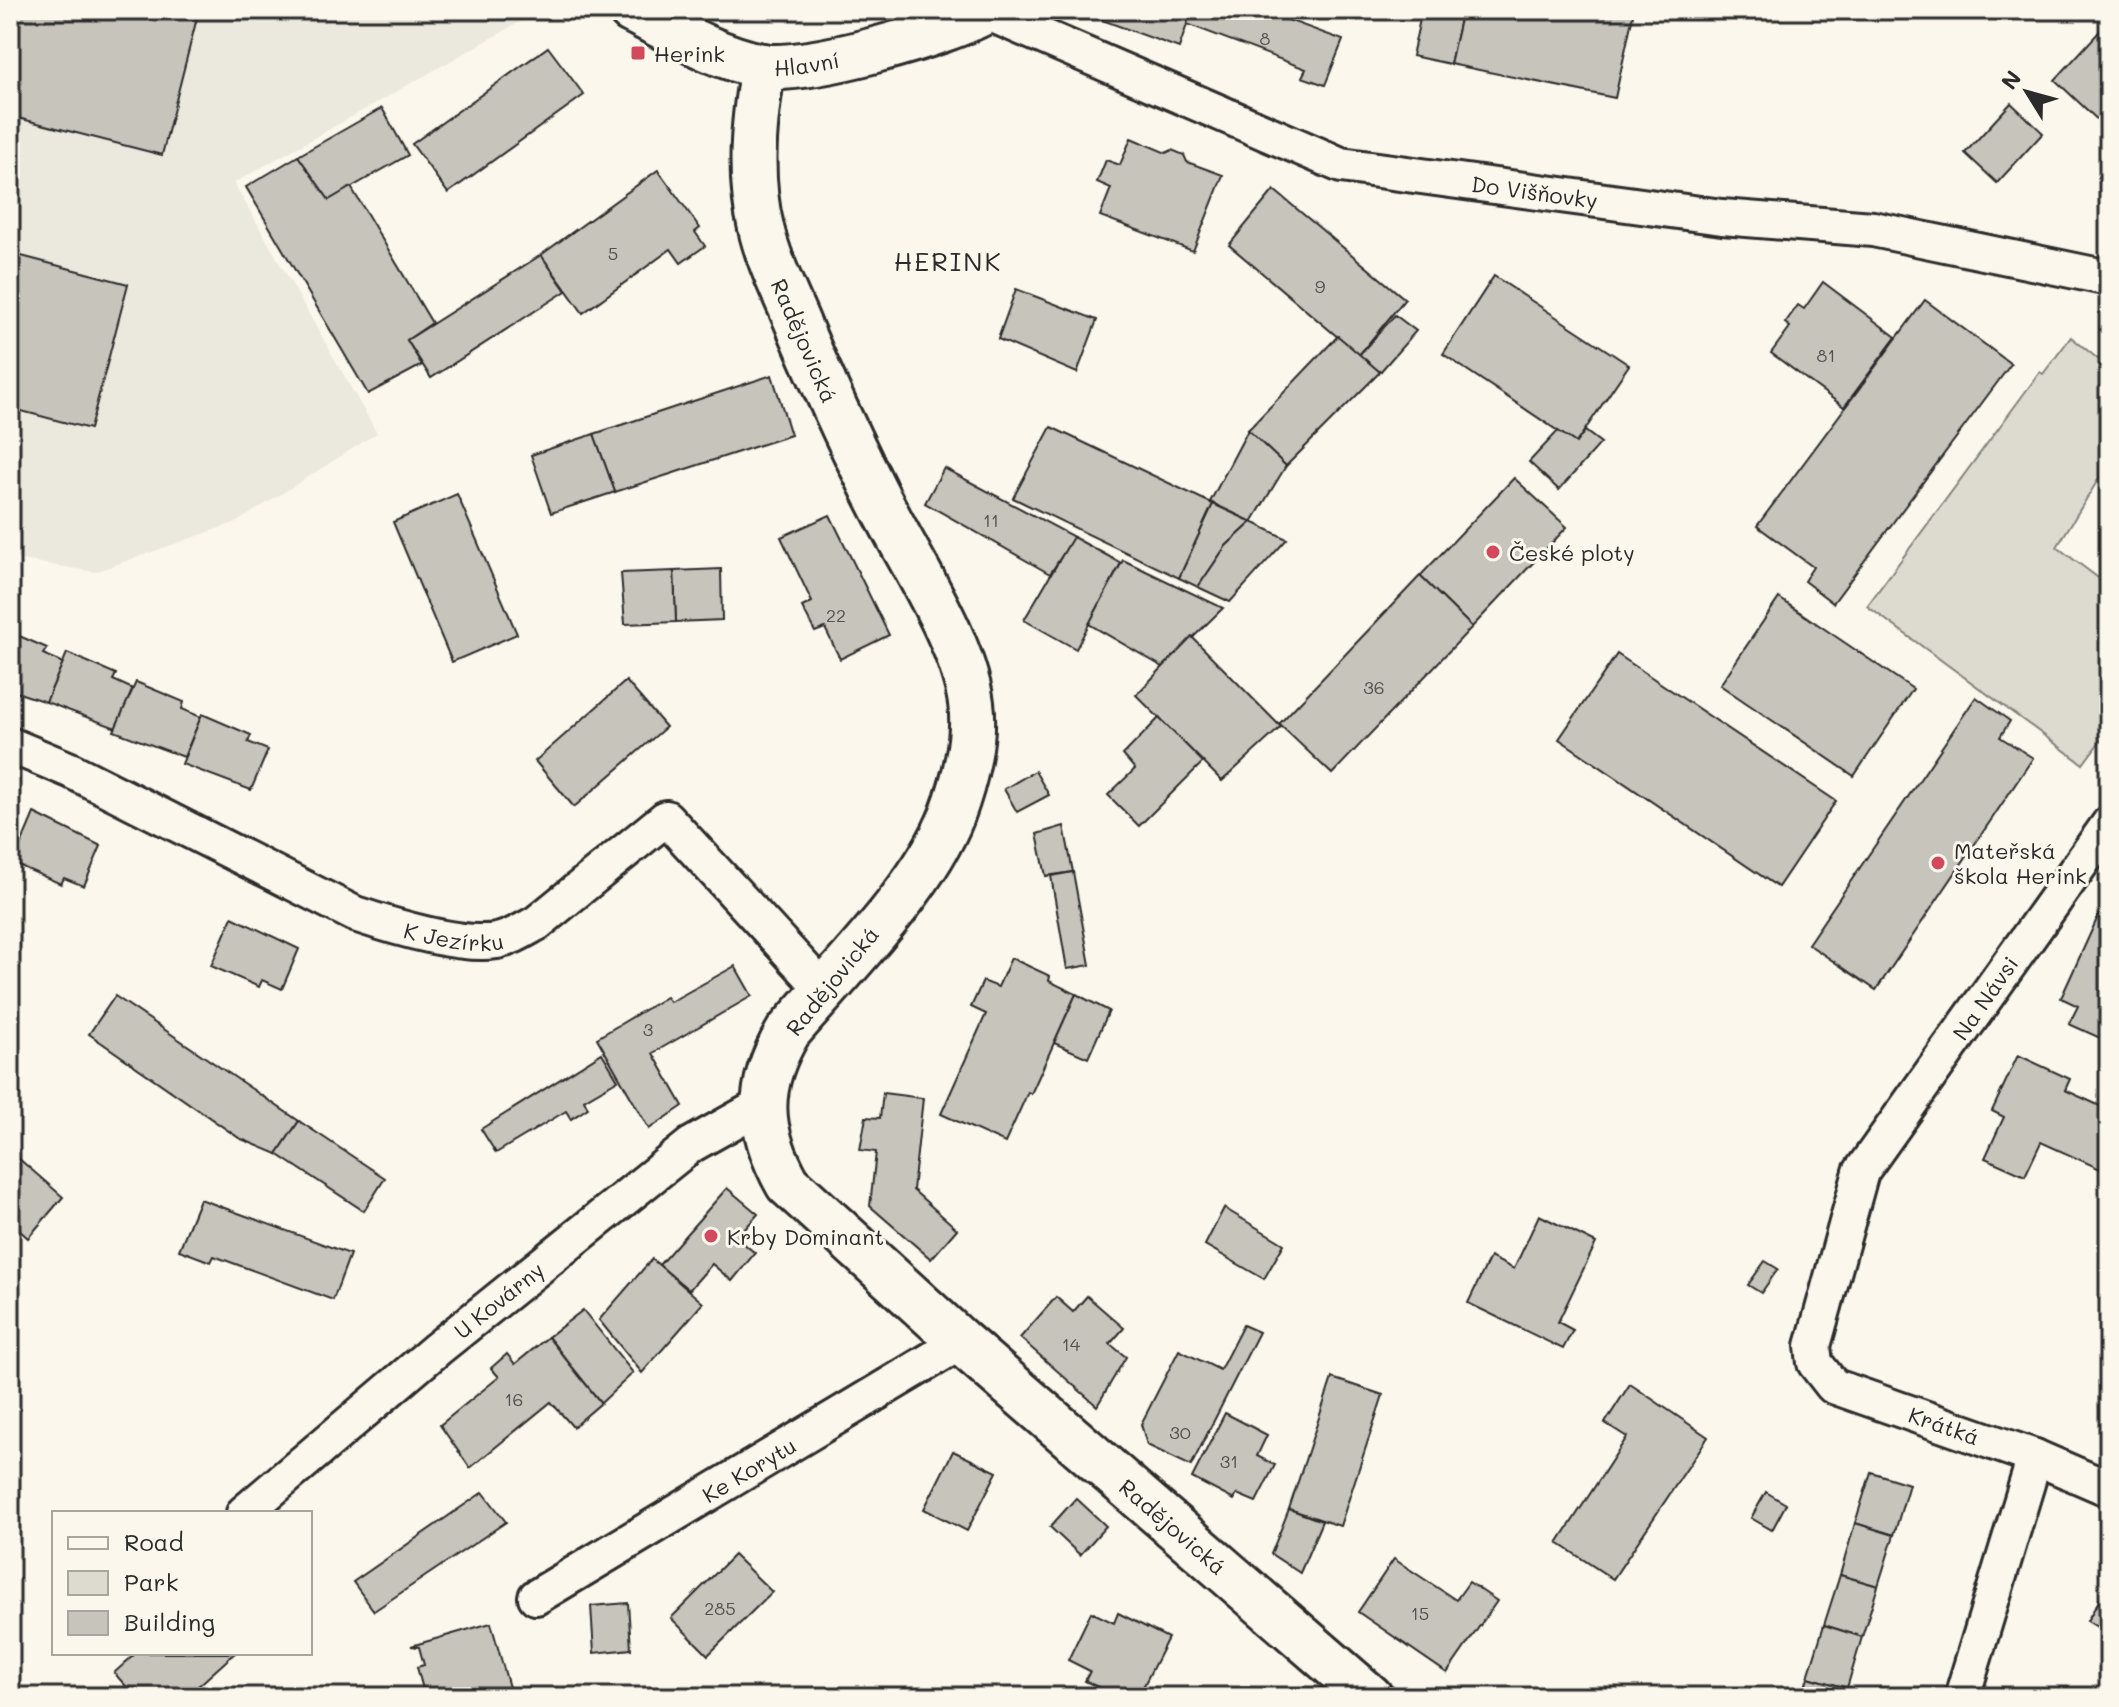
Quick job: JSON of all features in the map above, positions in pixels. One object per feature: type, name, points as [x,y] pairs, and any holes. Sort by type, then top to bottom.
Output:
[{"type":"street","name":"Hlavní","points":[[631,10],[701,45],[763,66],[800,64],[891,45],[986,11]]},
{"type":"street","name":"Do Višňovky","points":[[986,11],[1341,165],[1722,217],[1873,229],[2109,278]]},
{"type":"street","name":"Radějovická","points":[[763,66],[753,125],[753,185],[761,229],[851,449],[935,606],[963,672],[971,703],[963,779],[937,848],[918,877],[788,1032],[775,1054],[767,1078],[764,1104],[766,1132],[774,1159],[788,1184],[961,1342],[1370,1697]]},
{"type":"street","name":"K Jezírku","points":[[10,745],[70,770],[355,914],[398,928],[480,942],[518,934],[537,923],[666,818],[824,990]]},
{"type":"street","name":"Na Návsi","points":[[1861,1172],[2109,824]]},
{"type":"street","name":"U Kovárny","points":[[246,1511],[437,1349],[691,1145],[764,1104]]},
{"type":"street","name":"Krátká","points":[[1861,1172],[1816,1329],[1815,1363],[1822,1375],[1846,1392],[2035,1457],[2109,1489]]},
{"type":"street","name":"Ke Korytu","points":[[536,1597],[961,1342]]},
{"type":"street","points":[[1962,1697],[2035,1457]]},
{"type":"shaded area","points":[[10,10],[541,10],[234,183],[377,433],[237,522],[95,572],[10,558]]},
{"type":"green space","points":[[2071,337],[2109,368],[2109,462],[2057,547],[2109,586],[2109,729],[2083,764],[1867,606],[2040,372],[2043,374]]},
{"type":"building","points":[[10,10],[199,10],[162,155],[10,116]]},
{"type":"building","points":[[1106,10],[1192,10],[1179,48],[1102,20]]},
{"type":"building","points":[[1192,10],[1261,10],[1343,40],[1325,85],[1302,77],[1306,69],[1187,24]]},
{"type":"building","points":[[1422,10],[1462,10],[1450,64],[1412,56]]},
{"type":"building","points":[[1462,10],[1634,10],[1615,98],[1450,64]]},
{"type":"building","points":[[2109,21],[2109,116],[2102,124],[2055,80]]},
{"type":"building","points":[[548,47],[584,95],[448,193],[412,144]]},
{"type":"building","points":[[2011,103],[2043,133],[1997,183],[1965,153]]},
{"type":"building","points":[[382,108],[408,155],[329,200],[298,156]]},
{"type":"building","points":[[1131,138],[1166,153],[1172,150],[1184,155],[1187,162],[1223,175],[1193,251],[1100,216],[1111,188],[1097,182],[1106,160],[1120,165]]},
{"type":"building","points":[[298,156],[329,200],[351,187],[432,323],[407,340],[422,365],[368,394],[246,187]]},
{"type":"building","points":[[658,170],[700,228],[695,232],[705,246],[681,263],[671,249],[583,313],[541,255]]},
{"type":"building","points":[[1274,190],[1405,299],[1359,355],[1229,245]]},
{"type":"building","points":[[10,253],[128,284],[90,429],[10,408]]},
{"type":"building","points":[[541,255],[566,291],[431,378],[407,340]]},
{"type":"building","points":[[1494,276],[1629,365],[1576,443],[1443,354]]},
{"type":"building","points":[[1823,282],[1896,337],[1844,407],[1771,353],[1790,327],[1785,323],[1798,305],[1804,309]]},
{"type":"building","points":[[1016,289],[1097,320],[1077,373],[998,339]]},
{"type":"building","points":[[1925,300],[2011,364],[1833,603],[1804,581],[1813,567],[1757,526]]},
{"type":"building","points":[[1395,315],[1416,331],[1380,372],[1359,355]]},
{"type":"building","points":[[1338,336],[1380,372],[1286,466],[1248,430]]},
{"type":"building","points":[[772,375],[791,435],[615,492],[594,434]]},
{"type":"building","points":[[1051,427],[1213,504],[1179,578],[1013,498]]},
{"type":"building","points":[[1248,430],[1286,466],[1252,522],[1210,502]]},
{"type":"building","points":[[1558,431],[1576,443],[1585,431],[1601,443],[1559,490],[1529,462]]},
{"type":"building","points":[[594,434],[615,492],[551,513],[531,455]]},
{"type":"building","points":[[944,468],[1074,537],[1050,574],[925,503]]},
{"type":"building","points":[[1514,478],[1567,527],[1472,627],[1420,576]]},
{"type":"building","points":[[457,494],[517,634],[452,662],[393,522]]},
{"type":"building","points":[[1213,504],[1252,522],[1226,546],[1198,587],[1179,578]]},
{"type":"building","points":[[830,515],[889,635],[840,659],[825,628],[815,632],[802,607],[812,602],[781,537]]},
{"type":"building","points":[[1252,522],[1287,539],[1230,602],[1198,587],[1226,546]]},
{"type":"building","points":[[1073,537],[1121,563],[1076,649],[1024,620]]},
{"type":"building","points":[[1123,560],[1223,608],[1163,667],[1089,624]]},
{"type":"building","points":[[721,569],[722,620],[676,622],[674,571]]},
{"type":"building","points":[[674,571],[676,622],[625,624],[621,573]]},
{"type":"building","points":[[1420,576],[1472,627],[1332,774],[1279,724]]},
{"type":"building","points":[[1779,598],[1913,689],[1854,776],[1720,685]]},
{"type":"building","points":[[10,632],[47,648],[43,654],[63,663],[46,702],[10,690]]},
{"type":"building","points":[[1192,637],[1281,727],[1222,781],[1136,695]]},
{"type":"building","points":[[67,653],[116,674],[113,680],[133,689],[116,728],[46,702]]},
{"type":"building","points":[[1617,654],[1836,801],[1778,887],[1559,739]]},
{"type":"building","points":[[626,681],[666,727],[574,807],[535,761]]},
{"type":"building","points":[[136,682],[184,702],[182,709],[201,717],[184,757],[114,731]]},
{"type":"building","points":[[1976,697],[2010,721],[2000,737],[2033,758],[1876,990],[1808,944]]},
{"type":"building","points":[[202,714],[251,735],[248,742],[268,750],[251,790],[182,764]]},
{"type":"building","points":[[1159,718],[1203,762],[1139,826],[1108,795],[1135,769],[1123,755]]},
{"type":"building","points":[[1035,771],[1049,795],[1017,812],[1004,789]]},
{"type":"building","points":[[34,813],[101,846],[84,886],[64,878],[61,884],[13,863]]},
{"type":"building","points":[[1064,826],[1073,872],[1046,876],[1037,834]]},
{"type":"building","points":[[1073,872],[1090,965],[1067,969],[1051,876]]},
{"type":"building","points":[[2101,910],[2109,913],[2109,1042],[2069,1024],[2078,1006],[2061,998]]},
{"type":"building","points":[[232,917],[299,949],[282,989],[262,980],[259,987],[211,966]]},
{"type":"building","points":[[1011,958],[1050,976],[1049,981],[1076,994],[1005,1143],[941,1114],[986,1014],[971,1007],[983,981],[998,987]]},
{"type":"building","points":[[735,966],[752,996],[653,1053],[683,1106],[649,1129],[597,1038],[666,997],[670,1002]]},
{"type":"building","points":[[1076,994],[1109,1011],[1088,1058],[1054,1043]]},
{"type":"building","points":[[115,996],[299,1121],[277,1154],[239,1138],[89,1034]]},
{"type":"building","points":[[602,1053],[618,1080],[584,1100],[588,1108],[571,1119],[566,1111],[496,1153],[481,1129]]},
{"type":"building","points":[[2018,1055],[2070,1079],[2065,1090],[2109,1110],[2109,1173],[2041,1142],[2025,1176],[1985,1158],[2004,1117],[1992,1111]]},
{"type":"building","points":[[883,1093],[923,1098],[913,1190],[957,1229],[931,1259],[870,1206],[876,1152],[860,1150],[866,1117],[880,1118]]},
{"type":"building","points":[[299,1121],[385,1178],[364,1211],[277,1154]]},
{"type":"building","points":[[10,1151],[63,1197],[28,1238],[10,1222]]},
{"type":"building","points":[[727,1188],[758,1214],[737,1238],[755,1253],[732,1281],[712,1264],[689,1290],[659,1265]]},
{"type":"building","points":[[200,1199],[350,1254],[333,1300],[214,1256],[211,1262],[179,1250]]},
{"type":"building","points":[[1224,1208],[1284,1244],[1264,1279],[1205,1245]]},
{"type":"building","points":[[1539,1215],[1596,1243],[1558,1322],[1573,1330],[1563,1349],[1468,1303],[1490,1257],[1514,1269]]},
{"type":"building","points":[[652,1259],[703,1303],[642,1373],[599,1320]]},
{"type":"building","points":[[1765,1261],[1778,1269],[1761,1293],[1748,1285]]},
{"type":"building","points":[[1087,1296],[1124,1328],[1110,1344],[1126,1357],[1097,1406],[1020,1338],[1056,1297],[1073,1312]]},
{"type":"building","points":[[583,1310],[633,1373],[601,1403],[548,1337]]},
{"type":"building","points":[[1243,1325],[1259,1332],[1191,1466],[1147,1445],[1141,1424],[1179,1350],[1220,1370]]},
{"type":"building","points":[[548,1337],[601,1403],[573,1427],[551,1402],[470,1468],[440,1425],[499,1377],[491,1368],[507,1354],[515,1364]]},
{"type":"building","points":[[1332,1378],[1383,1395],[1340,1526],[1289,1509]]},
{"type":"building","points":[[1630,1384],[1708,1437],[1613,1579],[1558,1543],[1627,1437],[1605,1423]]},
{"type":"building","points":[[1225,1413],[1267,1435],[1257,1456],[1275,1465],[1256,1502],[1237,1494],[1234,1500],[1192,1478]]},
{"type":"building","points":[[953,1451],[997,1472],[967,1531],[924,1509]]},
{"type":"building","points":[[1871,1472],[1909,1484],[1894,1535],[1855,1523]]},
{"type":"building","points":[[483,1492],[506,1522],[374,1611],[353,1582]]},
{"type":"building","points":[[1766,1492],[1786,1504],[1772,1530],[1751,1518]]},
{"type":"building","points":[[1076,1498],[1106,1526],[1080,1555],[1050,1527]]},
{"type":"building","points":[[1289,1509],[1322,1521],[1300,1573],[1271,1554]]},
{"type":"building","points":[[1855,1523],[1894,1535],[1878,1586],[1840,1575]]},
{"type":"building","points":[[734,1555],[772,1592],[708,1655],[671,1618]]},
{"type":"building","points":[[1394,1559],[1456,1600],[1469,1582],[1497,1601],[1447,1673],[1358,1612]]},
{"type":"building","points":[[1840,1575],[1878,1586],[1862,1637],[1824,1625]]},
{"type":"building","points":[[2109,1584],[2109,1634],[2087,1621]]},
{"type":"building","points":[[628,1603],[631,1649],[594,1653],[591,1606]]},
{"type":"building","points":[[1091,1612],[1114,1623],[1118,1613],[1168,1638],[1138,1697],[1119,1697],[1085,1681],[1090,1671],[1068,1660]]},
{"type":"building","points":[[491,1623],[510,1691],[487,1697],[457,1697],[455,1689],[425,1697],[417,1667],[424,1665],[419,1647],[411,1646]]},
{"type":"building","points":[[1824,1625],[1862,1637],[1847,1688],[1808,1677]]},
{"type":"building","points":[[134,1655],[233,1655],[186,1697],[136,1697],[114,1673]]},
{"type":"building","points":[[1808,1677],[1847,1688],[1844,1697],[1802,1697]]},
{"type":"place","name":"Herink","points":[[638,53]]},
{"type":"place","name":"České ploty","points":[[1493,552]]},
{"type":"place","name":"Mateřská škola Herink","points":[[1938,863]]},
{"type":"place","name":"Krby Dominant","points":[[711,1236]]},
{"type":"district","name":"HERINK","points":[[948,261]]}]
